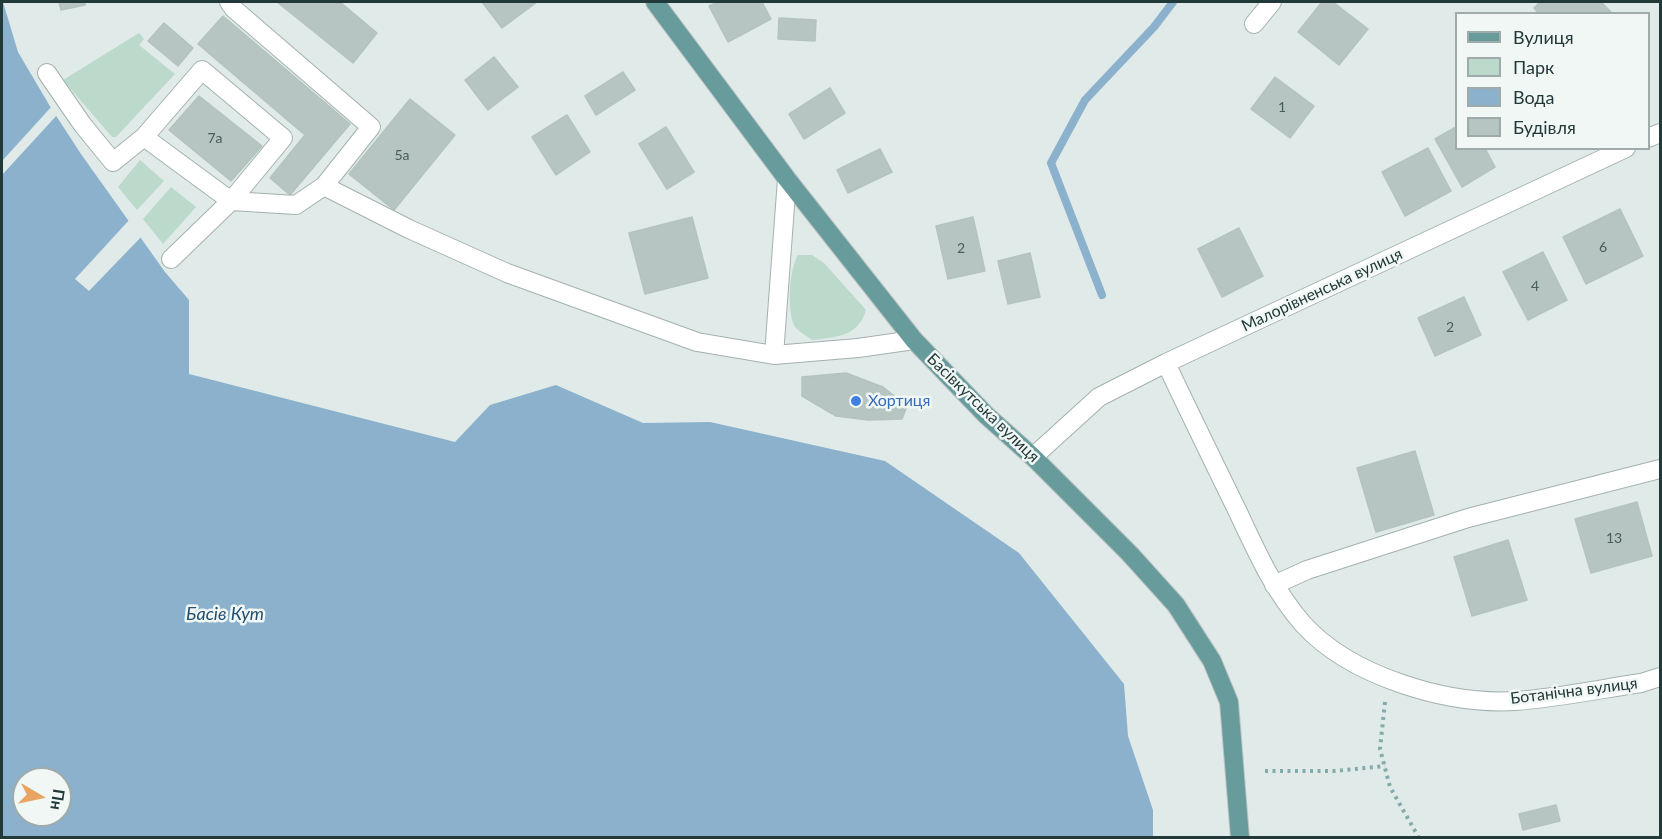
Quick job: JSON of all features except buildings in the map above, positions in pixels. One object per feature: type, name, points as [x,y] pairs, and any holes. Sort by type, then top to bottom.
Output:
[{"type":"main road","name":"Басівкутська вулиця","points":[[655,2],[787,179],[914,340],[986,415],[1033,457],[1130,554],[1176,605],[1212,661],[1229,702],[1240,837]]},
{"type":"street","points":[[144,137],[231,201],[296,205],[324,186],[370,127],[234,9],[230,2]]},
{"type":"street","points":[[1254,24],[1272,2]]},
{"type":"street","points":[[47,73],[82,124],[113,162],[144,137],[202,70],[283,138],[231,201],[171,259]]},
{"type":"street","name":"Малорівненська вулиця","points":[[1033,457],[1100,397],[1166,363],[1622,150]]},
{"type":"street","points":[[774,355],[787,179]]},
{"type":"street","points":[[324,186],[408,229],[507,273],[697,342],[774,355],[858,348],[914,340]]},
{"type":"street","name":"Ботанічна вулиця","points":[[1166,363],[1274,585],[1304,625],[1337,653],[1387,678],[1414,688],[1458,698],[1514,701],[1641,683],[1660,677]]},
{"type":"street","points":[[1274,585],[1307,570],[1468,518],[1660,469]]},
{"type":"path","points":[[1387,678],[1380,748],[1390,787],[1419,837]]},
{"type":"path","points":[[1264,771],[1334,771],[1385,766]]},
{"type":"green space","points":[[139,33],[144,39],[139,45],[175,74],[116,137],[112,137],[63,80]]},
{"type":"green space","points":[[140,160],[164,181],[137,210],[118,187]]},
{"type":"green space","points":[[171,187],[196,207],[163,244],[143,219]]},
{"type":"green space","points":[[798,255],[812,255],[824,263],[866,310],[858,326],[852,331],[838,336],[812,340],[795,327],[790,309],[790,290]]},
{"type":"water","name":"Басів Кут","points":[[2,2],[18,52],[51,108],[165,272],[189,300],[189,374],[455,442],[490,405],[556,385],[643,423],[710,422],[885,461],[1019,553],[1124,684],[1128,736],[1153,810],[1153,837],[2,838]]},
{"type":"pier","points":[[53,105],[58,114],[2,175],[2,161]]},
{"type":"pier","points":[[131,218],[143,235],[89,291],[75,279]]},
{"type":"waterway","points":[[1102,295],[1051,163],[1085,100],[1154,27],[1173,2]]},
{"type":"place","name":"Хортиця","points":[[856,401]]}]
